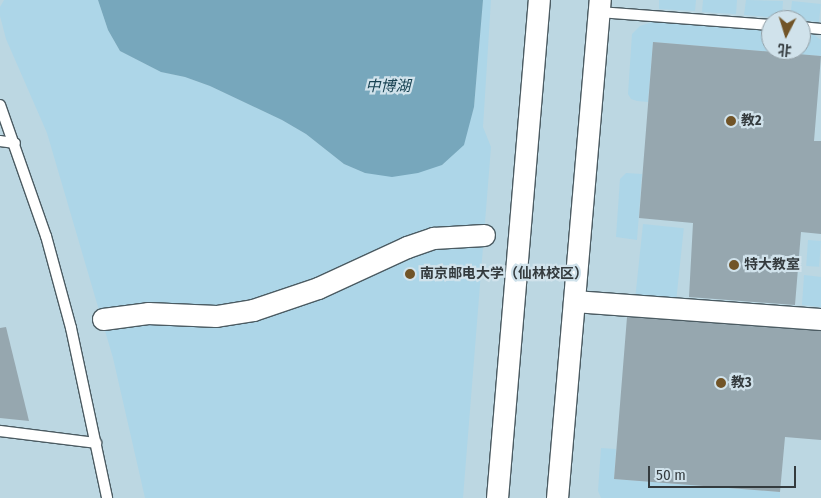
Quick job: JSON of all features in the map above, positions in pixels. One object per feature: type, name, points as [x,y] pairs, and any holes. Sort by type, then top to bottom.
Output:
[{"type":"street","points":[[497,498],[540,0]]},
{"type":"street","points":[[557,498],[599,6]]},
{"type":"street","points":[[103,319],[148,313],[216,316],[253,310],[318,288],[407,247],[433,238],[484,235]]},
{"type":"street","points":[[574,301],[821,319]]},
{"type":"lane","points":[[599,6],[761,24]]},
{"type":"lane","points":[[0,105],[15,143],[46,236],[69,319],[107,498]]},
{"type":"lane","points":[[0,141],[15,143]]},
{"type":"lane","points":[[0,431],[96,443]]},
{"type":"shaded area","name":"南京邮电大学（仙林校区）","points":[[0,0],[821,0],[821,498],[0,498]]},
{"type":"shaded area","points":[[4,0],[98,0],[108,30],[120,51],[161,72],[185,77],[210,86],[282,120],[306,134],[344,164],[365,173],[442,165],[463,145],[474,107],[483,0],[491,0],[483,127],[491,147],[463,498],[145,498],[113,358],[47,133],[6,39],[0,16],[0,7]]},
{"type":"shaded area","points":[[659,0],[696,0],[695,11],[659,9]]},
{"type":"shaded area","points":[[703,0],[737,0],[736,14],[702,12]]},
{"type":"shaded area","points":[[746,0],[783,1],[782,10],[761,10],[761,16],[744,15]]},
{"type":"shaded area","points":[[792,1],[821,4],[819,22],[811,21],[811,10],[791,10]]},
{"type":"shaded area","points":[[652,22],[761,30],[761,51],[653,42],[648,102],[637,101],[631,99],[628,94],[632,34],[640,26]]},
{"type":"shaded area","points":[[811,35],[821,40],[821,56],[811,55]]},
{"type":"shaded area","points":[[626,173],[642,174],[637,240],[616,237],[620,179]]},
{"type":"shaded area","points":[[643,224],[684,228],[676,301],[635,297]]},
{"type":"shaded area","points":[[808,240],[821,241],[819,267],[806,266]]},
{"type":"shaded area","points":[[804,275],[821,277],[821,307],[802,305]]},
{"type":"shaded area","points":[[601,448],[616,449],[614,479],[780,492],[780,498],[601,498],[598,491]]},
{"type":"water","name":"中博湖","points":[[98,0],[483,0],[474,107],[464,145],[442,165],[418,173],[392,177],[365,173],[344,164],[306,134],[282,120],[210,86],[185,77],[161,72],[120,51],[108,30]]},
{"type":"building","name":"教2","points":[[653,42],[761,51],[761,60],[811,60],[811,55],[821,56],[814,141],[821,141],[821,234],[801,232],[795,305],[689,297],[693,223],[639,218]]},
{"type":"building","name":"教3","points":[[627,317],[821,331],[821,440],[785,437],[780,492],[614,479]]},
{"type":"building","points":[[6,327],[29,421],[0,418],[0,328]]},
{"type":"place","name":"教2","points":[[731,121]]},
{"type":"place","name":"特大教室","points":[[734,265]]},
{"type":"place","name":"南京邮电大学（仙林校区）","points":[[410,274]]},
{"type":"place","name":"教3","points":[[721,383]]}]
